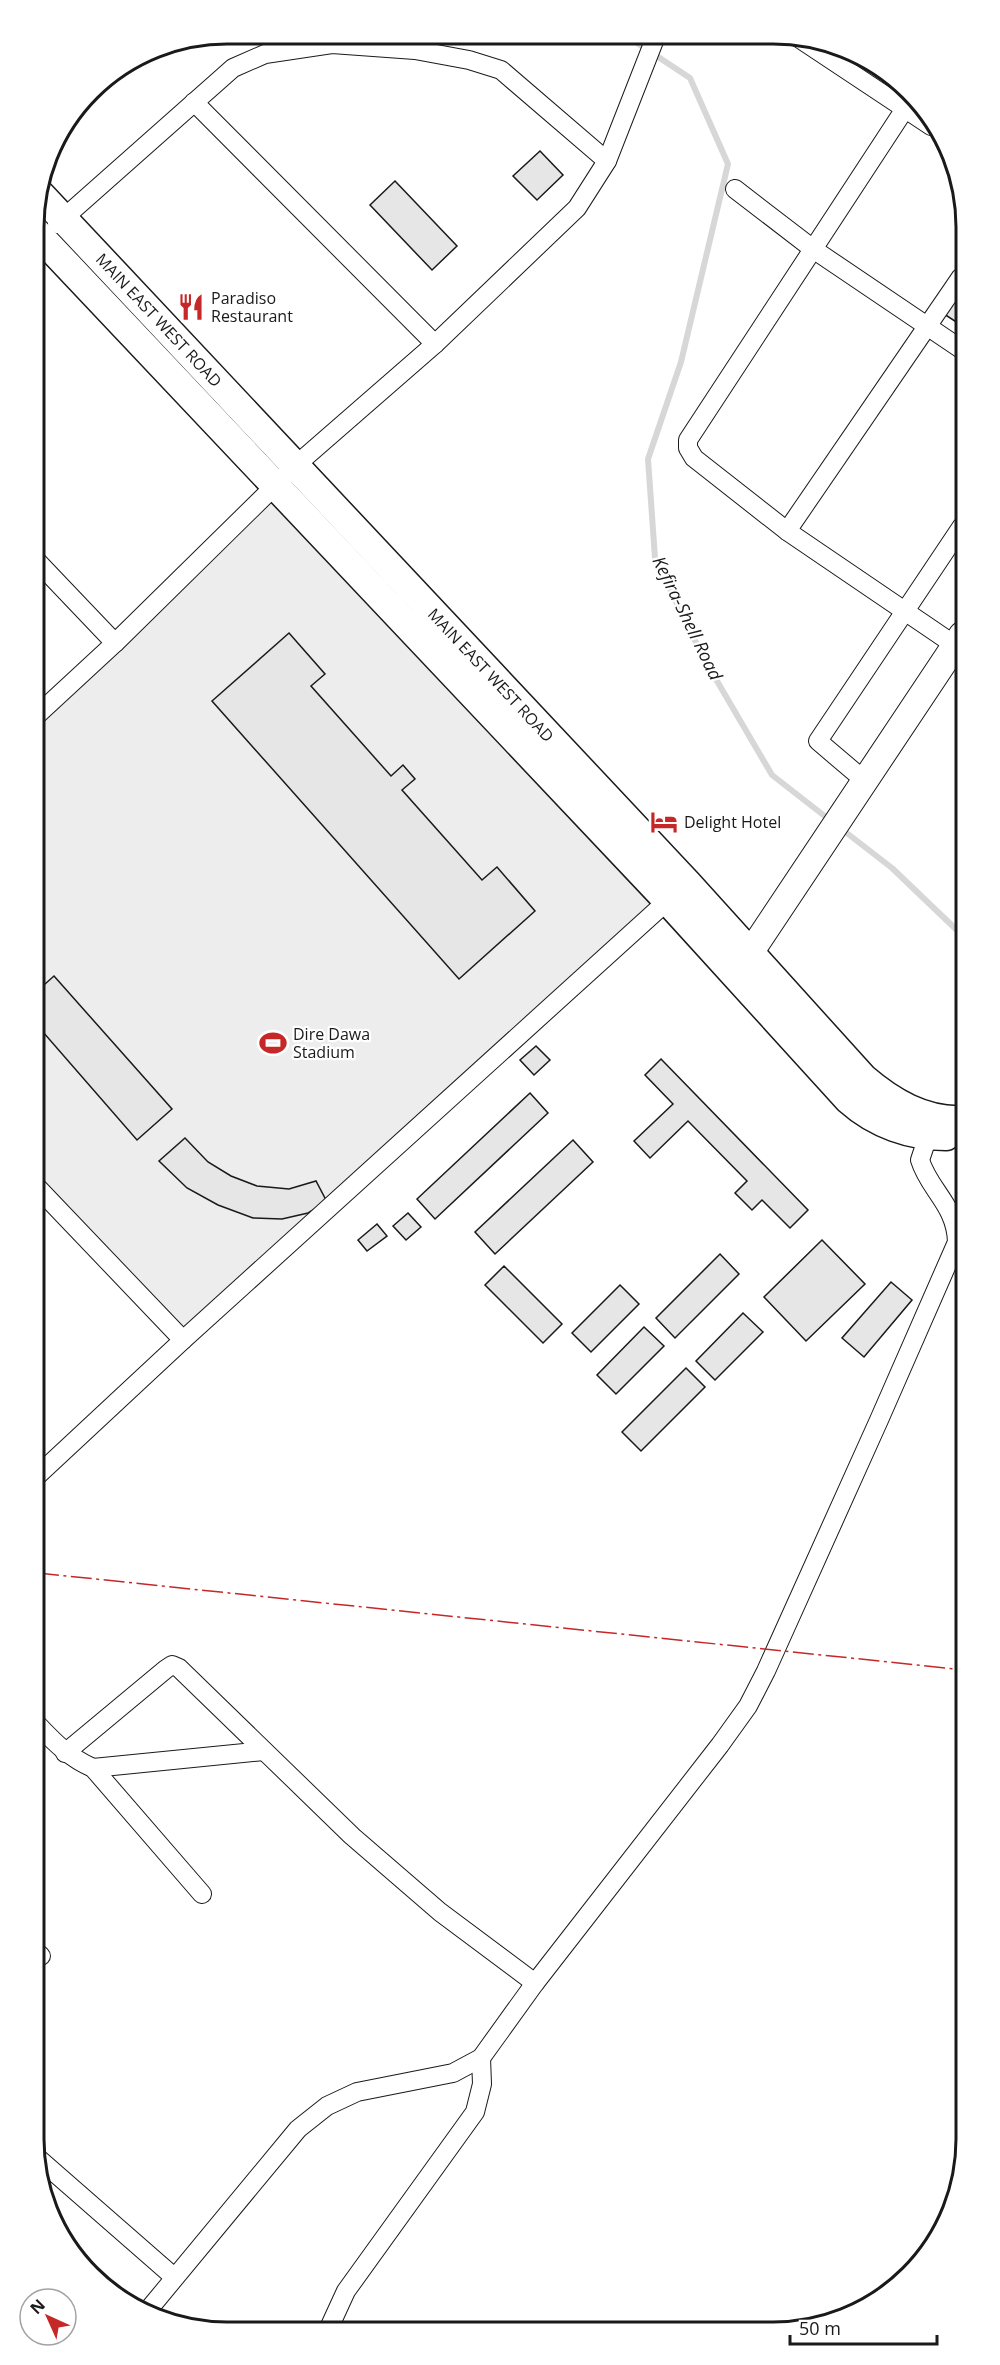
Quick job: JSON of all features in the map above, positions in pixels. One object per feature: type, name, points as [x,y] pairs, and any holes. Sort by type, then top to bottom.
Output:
[{"type":"main road","name":"MAIN EAST WEST ROAD","points":[[45,201],[295,466],[428,628]]},
{"type":"main road","name":"MAIN EAST WEST ROAD","points":[[44,245],[275,486],[428,628],[678,892],[740,962],[862,1112],[899,1129],[956,1121]]},
{"type":"main road","name":"MAIN EAST WEST ROAD","points":[[931,1126],[956,1134]]},
{"type":"street","points":[[44,232],[63,219],[233,68],[265,54],[332,44],[416,50],[469,60],[501,70],[607,161]]},
{"type":"street","points":[[44,709],[115,644],[295,466],[435,344],[576,208],[607,161],[653,44]]},
{"type":"street","points":[[816,49],[906,100]]},
{"type":"street","points":[[194,102],[435,344]]},
{"type":"street","points":[[908,103],[688,440],[688,448],[694,458],[787,531],[904,612],[956,642]]},
{"type":"street","points":[[735,189],[813,249],[956,346]]},
{"type":"street","points":[[787,531],[956,284]]},
{"type":"street","points":[[865,781],[818,741],[956,535]]},
{"type":"street","points":[[44,569],[115,644]]},
{"type":"street","points":[[740,962],[956,650]]},
{"type":"street","points":[[44,1469],[183,1340],[678,892]]},
{"type":"street","points":[[931,1126],[920,1160],[952,1216],[956,1237]]},
{"type":"street","points":[[44,1194],[183,1340]]},
{"type":"street","points":[[150,2305],[298,2129],[327,2106],[357,2092],[453,2073],[481,2058],[535,1983],[720,1745],[748,1706],[766,1671],[956,1244]]},
{"type":"street","points":[[65,1753],[172,1665],[179,1668],[352,1836],[440,1912],[535,1983]]},
{"type":"street","points":[[44,1731],[65,1753],[77,1762],[93,1768],[264,1751]]},
{"type":"street","points":[[93,1768],[202,1894]]},
{"type":"street","points":[[332,2322],[346,2291],[475,2112],[482,2084],[481,2058]]},
{"type":"street","points":[[45,2163],[174,2277]]},
{"type":"shaded area","name":"Dire Dawa Stadium","points":[[275,486],[668,901],[183,1340],[44,1194],[44,708]]},
{"type":"building","points":[[540,151],[563,175],[537,200],[513,176]]},
{"type":"building","points":[[395,181],[457,246],[432,270],[370,205]]},
{"type":"building","points":[[956,297],[956,322],[944,314]]},
{"type":"building","points":[[289,633],[325,674],[311,686],[391,776],[403,765],[415,779],[402,790],[482,880],[497,867],[535,911],[459,979],[212,701]]},
{"type":"building","points":[[54,976],[172,1109],[137,1140],[44,1033],[44,985]]},
{"type":"building","points":[[536,1046],[550,1060],[534,1075],[520,1060]]},
{"type":"building","points":[[661,1059],[808,1210],[790,1228],[762,1200],[752,1210],[735,1193],[747,1181],[688,1121],[650,1158],[634,1141],[673,1104],[645,1075]]},
{"type":"building","points":[[530,1093],[548,1113],[435,1219],[417,1199]]},
{"type":"building","points":[[185,1138],[208,1162],[231,1176],[257,1186],[289,1189],[316,1181],[327,1202],[308,1213],[282,1219],[253,1218],[218,1205],[187,1188],[159,1161]]},
{"type":"building","points":[[573,1140],[593,1162],[495,1254],[475,1232]]},
{"type":"building","points":[[408,1213],[421,1227],[406,1240],[393,1226]]},
{"type":"building","points":[[377,1224],[387,1236],[367,1251],[358,1240]]},
{"type":"building","points":[[822,1240],[865,1284],[806,1341],[764,1297]]},
{"type":"building","points":[[720,1254],[739,1274],[675,1338],[656,1318]]},
{"type":"building","points":[[504,1266],[562,1324],[543,1343],[485,1285]]},
{"type":"building","points":[[891,1282],[912,1300],[864,1357],[842,1338]]},
{"type":"building","points":[[620,1285],[639,1304],[591,1352],[572,1333]]},
{"type":"building","points":[[743,1313],[763,1332],[715,1380],[696,1361]]},
{"type":"building","points":[[644,1327],[664,1346],[616,1394],[597,1375]]},
{"type":"building","points":[[686,1368],[705,1387],[641,1451],[622,1432]]},
{"type":"waterway","name":"Kefira-Shell Road","points":[[639,44],[690,78],[728,164],[681,362],[648,459],[655,558],[703,657],[772,775],[831,821]]},
{"type":"waterway","name":"Kefira-Shell Road","points":[[839,827],[892,868],[956,929]]},
{"type":"power","points":[[44,1574],[956,1669]]},
{"type":"place","name":"Paradiso Restaurant","points":[[191,307]]},
{"type":"place","name":"Delight Hotel","points":[[664,822]]},
{"type":"place","name":"Dire Dawa Stadium","points":[[273,1043]]}]
